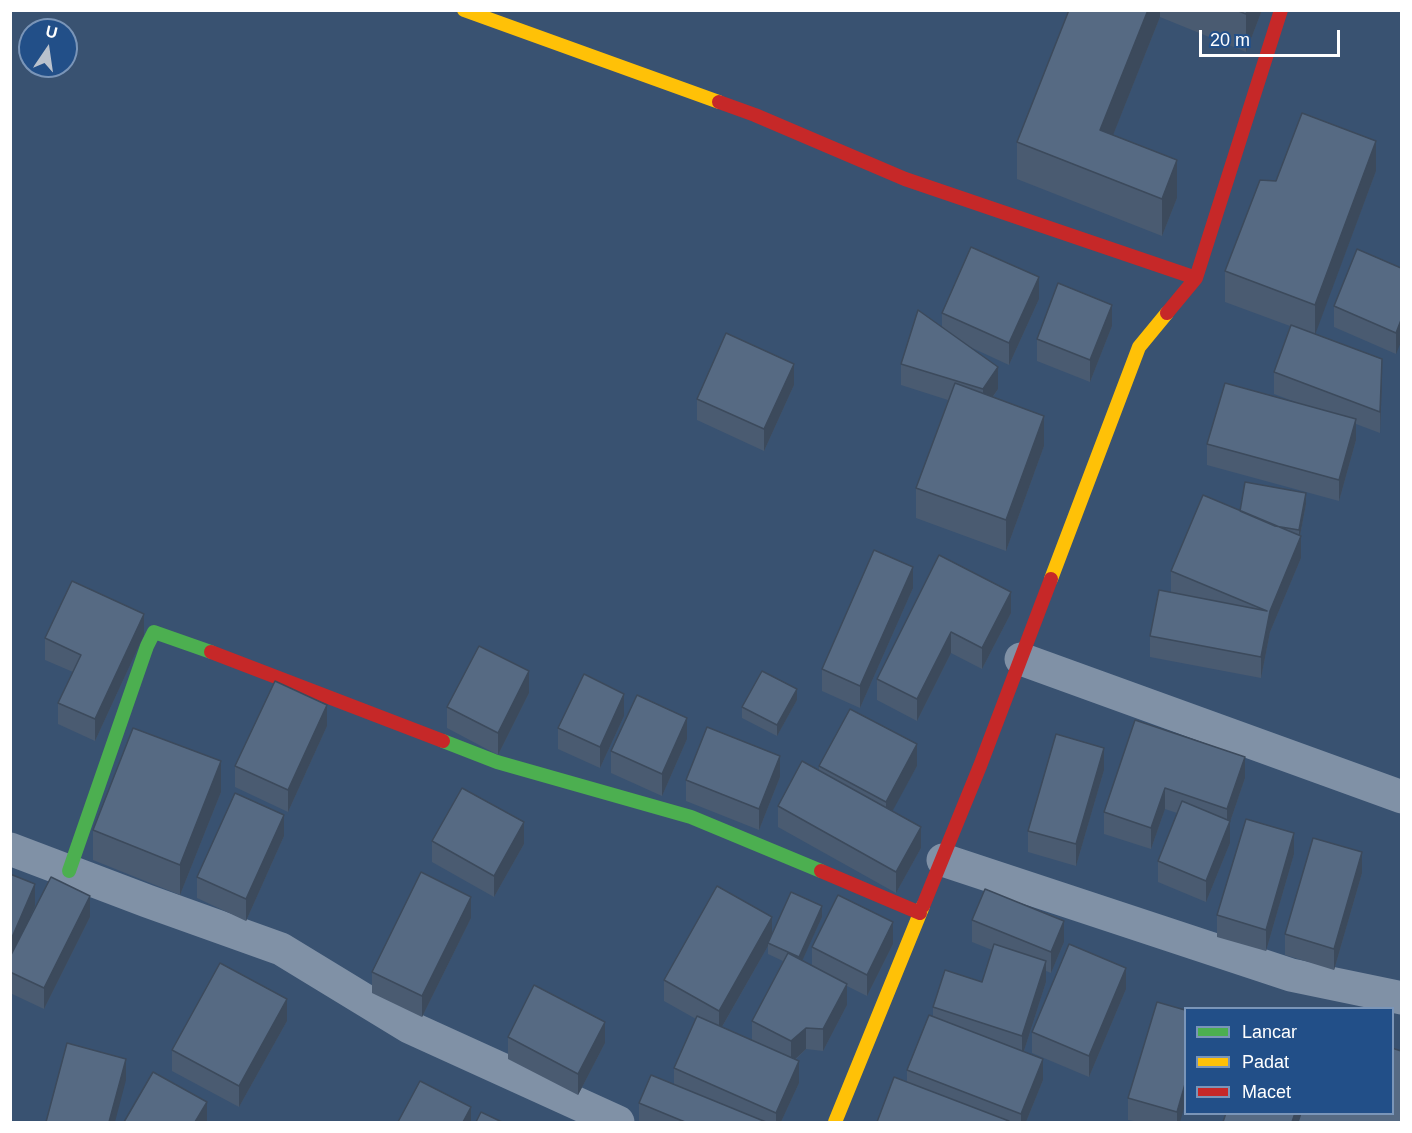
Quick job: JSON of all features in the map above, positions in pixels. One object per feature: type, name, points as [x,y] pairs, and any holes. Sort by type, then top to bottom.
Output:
[{"type":"street","points":[[464,10],[755,115],[905,179],[1196,278]]},
{"type":"street","points":[[835,1122],[943,860],[1138,346],[1196,278],[1281,10]]},
{"type":"street","points":[[69,871],[147,646],[154,632],[497,762],[691,817],[920,913]]},
{"type":"street","points":[[1021,659],[1401,797]]},
{"type":"street","points":[[10,849],[281,949],[409,1027],[618,1122]]},
{"type":"street","points":[[943,860],[1291,975],[1401,998]]},
{"type":"building","points":[[1069,10],[1148,10],[1100,130],[1177,160],[1162,199],[1017,142]]},
{"type":"building","points":[[1302,113],[1376,141],[1315,305],[1225,271],[1260,180],[1276,181]]},
{"type":"building","points":[[971,247],[1039,277],[1009,343],[942,313]]},
{"type":"building","points":[[1357,249],[1401,268],[1401,320],[1396,333],[1334,306]]},
{"type":"building","points":[[1058,283],[1112,305],[1090,360],[1037,339]]},
{"type":"building","points":[[918,310],[998,367],[983,389],[901,364]]},
{"type":"building","points":[[1291,325],[1382,359],[1380,412],[1274,372]]},
{"type":"building","points":[[726,333],[794,364],[764,429],[697,399]]},
{"type":"building","points":[[955,383],[1044,416],[1006,520],[916,488]]},
{"type":"building","points":[[1225,383],[1356,419],[1339,480],[1207,444]]},
{"type":"building","points":[[1245,482],[1306,493],[1299,530],[1275,526],[1240,511]]},
{"type":"building","points":[[1203,495],[1301,536],[1270,611],[1261,657],[1150,636],[1159,590],[1267,611],[1171,571]]},
{"type":"building","points":[[874,550],[913,567],[860,686],[822,669]]},
{"type":"building","points":[[939,555],[1011,592],[982,648],[951,632],[917,699],[877,679]]},
{"type":"building","points":[[72,581],[144,614],[95,719],[58,703],[81,655],[45,638]]},
{"type":"building","points":[[479,646],[529,671],[498,733],[447,707]]},
{"type":"building","points":[[762,671],[797,689],[777,725],[742,707]]},
{"type":"building","points":[[584,674],[624,694],[600,747],[558,728]]},
{"type":"building","points":[[275,681],[327,705],[288,790],[235,766]]},
{"type":"building","points":[[637,695],[687,718],[662,774],[611,751]]},
{"type":"building","points":[[850,709],[917,744],[886,802],[819,766]]},
{"type":"building","points":[[1135,720],[1245,757],[1227,809],[1165,788],[1151,828],[1104,812]]},
{"type":"building","points":[[707,727],[780,756],[759,809],[686,780]]},
{"type":"building","points":[[133,728],[221,761],[180,865],[93,830]]},
{"type":"building","points":[[1056,734],[1104,748],[1076,844],[1028,831]]},
{"type":"building","points":[[802,761],[921,827],[896,872],[778,806]]},
{"type":"building","points":[[462,788],[524,822],[494,876],[432,841]]},
{"type":"building","points":[[235,793],[284,815],[246,899],[197,877]]},
{"type":"building","points":[[1182,801],[1230,821],[1206,881],[1158,861]]},
{"type":"building","points":[[1246,819],[1294,833],[1266,930],[1217,915]]},
{"type":"building","points":[[1313,838],[1362,852],[1334,949],[1285,934]]},
{"type":"building","points":[[421,872],[471,897],[422,996],[372,972]]},
{"type":"building","points":[[10,874],[35,884],[10,942]]},
{"type":"building","points":[[51,877],[90,896],[44,988],[10,972],[10,957]]},
{"type":"building","points":[[717,886],[772,917],[719,1011],[664,980]]},
{"type":"building","points":[[985,889],[1064,921],[1051,952],[972,920]]},
{"type":"building","points":[[791,892],[822,906],[799,957],[768,943]]},
{"type":"building","points":[[838,895],[893,922],[867,975],[812,947]]},
{"type":"building","points":[[994,944],[1046,961],[1022,1036],[933,1007],[945,970],[982,982]]},
{"type":"building","points":[[1069,944],[1126,968],[1089,1056],[1032,1032]]},
{"type":"building","points":[[788,953],[847,984],[823,1029],[806,1028],[791,1041],[752,1021]]},
{"type":"building","points":[[220,963],[287,999],[239,1086],[172,1050]]},
{"type":"building","points":[[534,985],[605,1022],[578,1074],[508,1037]]},
{"type":"building","points":[[1157,1002],[1184,1010],[1184,1088],[1177,1112],[1128,1098]]},
{"type":"building","points":[[929,1015],[1043,1059],[1021,1114],[907,1070]]},
{"type":"building","points":[[697,1016],[799,1061],[776,1113],[674,1068]]},
{"type":"building","points":[[67,1043],[126,1059],[109,1122],[46,1122]]},
{"type":"building","points":[[1394,1049],[1401,1051],[1401,1122],[1298,1122],[1300,1115],[1394,1115]]},
{"type":"building","points":[[153,1072],[207,1102],[195,1122],[124,1122]]},
{"type":"building","points":[[651,1075],[766,1122],[685,1122],[639,1103]]},
{"type":"building","points":[[894,1077],[1009,1121],[877,1122]]},
{"type":"building","points":[[420,1081],[471,1107],[463,1122],[398,1122]]},
{"type":"building","points":[[481,1112],[502,1122],[476,1122]]},
{"type":"building","points":[[1225,1115],[1294,1115],[1292,1122],[1223,1122]]},
{"type":"traffic: fast","points":[[69,871],[147,646],[154,632],[211,652]]},
{"type":"traffic: fast","points":[[443,741],[497,762],[691,817],[821,871]]},
{"type":"traffic: slow","points":[[464,10],[719,102]]},
{"type":"traffic: slow","points":[[1051,579],[1139,347],[1167,313]]},
{"type":"traffic: slow","points":[[835,1122],[923,906]]},
{"type":"traffic: jam","points":[[1167,313],[1196,278],[1281,10]]},
{"type":"traffic: jam","points":[[719,102],[905,179],[1196,278]]},
{"type":"traffic: jam","points":[[923,906],[980,766],[1051,579]]},
{"type":"traffic: jam","points":[[211,652],[443,741]]},
{"type":"traffic: jam","points":[[821,871],[920,913]]}]
